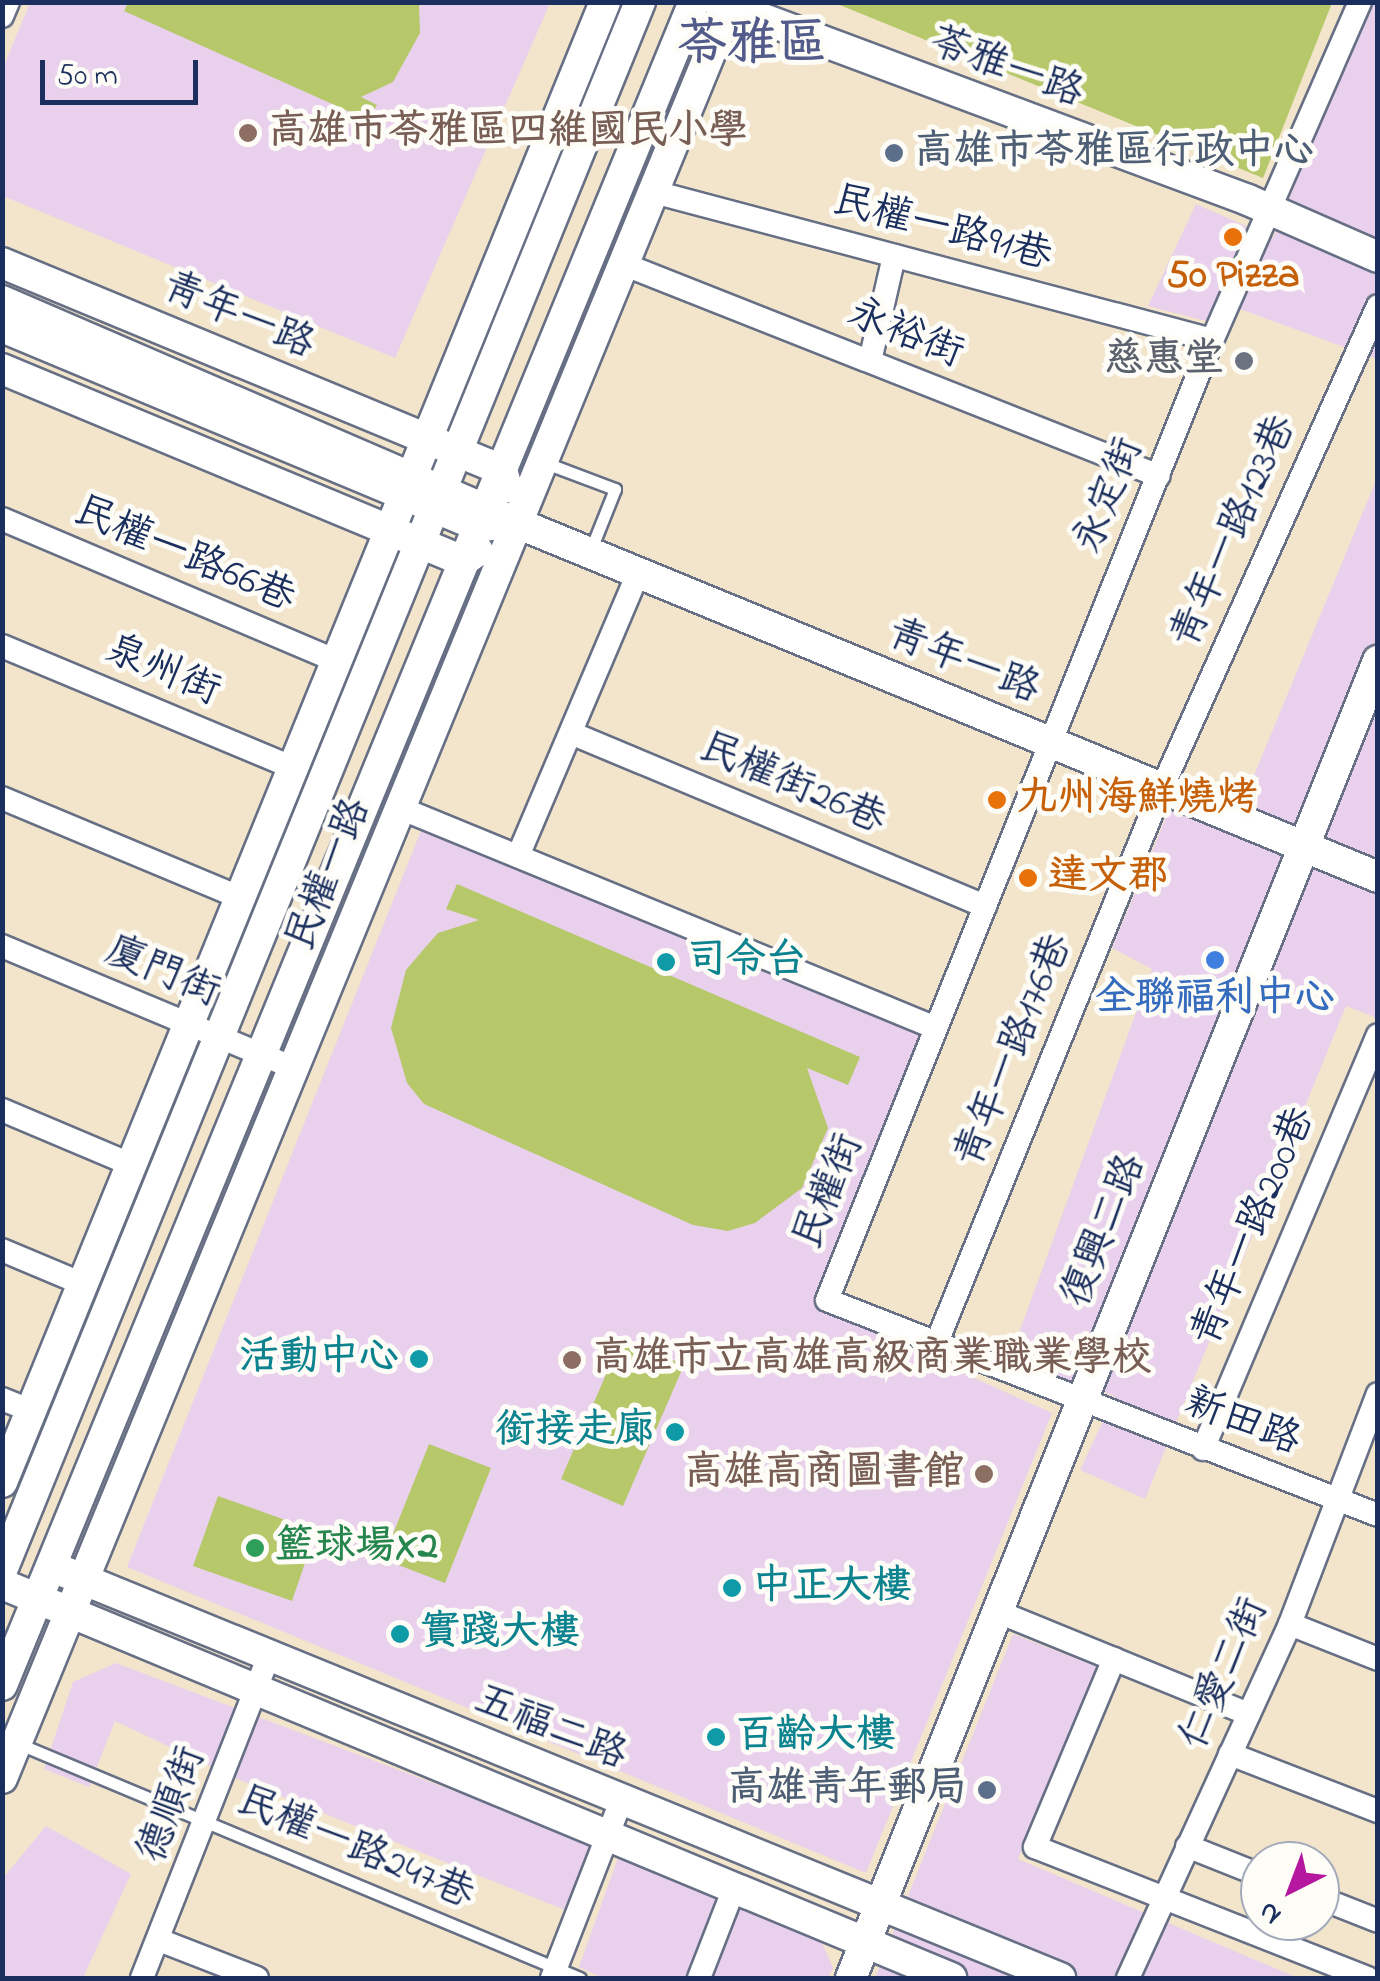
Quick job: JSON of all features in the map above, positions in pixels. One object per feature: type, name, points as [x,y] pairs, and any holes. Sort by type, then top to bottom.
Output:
[{"type":"street","points":[[2,16],[8,2]]},
{"type":"street","name":"民權一路","points":[[2,1482],[605,2]]},
{"type":"street","name":"民權一路","points":[[5,1556],[221,1038],[640,2]]},
{"type":"street","name":"民權一路","points":[[2,1685],[257,1053],[694,2]]},
{"type":"street","name":"永定街","points":[[1050,742],[1212,340],[1360,2]]},
{"type":"street","name":"民權一路","points":[[2,1778],[654,192],[726,4]]},
{"type":"street","name":"苓雅一路","points":[[726,4],[1270,210],[1378,256]]},
{"type":"street","name":"民權一路91巷","points":[[654,192],[1212,340]]},
{"type":"street","points":[[870,362],[894,256]]},
{"type":"street","name":"青年一路","points":[[2,263],[502,470]]},
{"type":"street","name":"永裕街","points":[[623,264],[1159,476]]},
{"type":"street","name":"青年一路","points":[[2,301],[128,366],[483,516],[518,523],[1378,876]]},
{"type":"street","name":"青年一路123巷","points":[[1162,788],[1378,306]]},
{"type":"street","points":[[109,413],[145,322]]},
{"type":"street","name":"青年一路","points":[[2,327],[128,366]]},
{"type":"street","points":[[2,370],[463,561],[518,523],[502,470]]},
{"type":"street","name":"民權一路66巷","points":[[2,520],[337,661]]},
{"type":"street","points":[[518,856],[638,573]]},
{"type":"street","name":"泉州街","points":[[2,646],[293,768]]},
{"type":"street","name":"復興二路","points":[[851,1978],[1303,846],[1371,693],[1378,661]]},
{"type":"street","name":"民權街26巷","points":[[570,732],[986,906]]},
{"type":"street","name":"民權街","points":[[1050,742],[827,1300],[1080,1400]]},
{"type":"street","name":"青年一路176巷","points":[[937,1342],[1162,788]]},
{"type":"street","points":[[2,798],[240,898]]},
{"type":"street","points":[[400,808],[936,1028]]},
{"type":"street","name":"廈門街","points":[[2,946],[294,1068]]},
{"type":"street","name":"青年一路200巷","points":[[1202,1450],[1378,1035]]},
{"type":"street","points":[[2,1110],[132,1164]]},
{"type":"street","points":[[2,1250],[83,1284]]},
{"type":"street","name":"仁愛二街","points":[[1128,1978],[1290,1624],[1378,1394]]},
{"type":"street","points":[[2,1399],[31,1411]]},
{"type":"street","name":"新田路","points":[[1080,1400],[1378,1515]]},
{"type":"street","name":"五福二路","points":[[5,1556],[50,1566],[880,1908],[1060,1978]]},
{"type":"street","name":"五福二路","points":[[2,1584],[258,1686],[951,1978]]},
{"type":"street","points":[[996,1611],[1248,1714]]},
{"type":"street","points":[[1290,1624],[1378,1659]]},
{"type":"street","name":"德順街","points":[[142,1978],[208,1823],[269,1656]]},
{"type":"street","points":[[1114,1658],[1035,1847],[1368,1978]]},
{"type":"street","points":[[1230,1754],[1378,1811]]},
{"type":"street","points":[[554,1974],[621,1801]]},
{"type":"street","points":[[1187,1846],[1240,1867]]},
{"type":"street","points":[[699,1978],[734,1888]]},
{"type":"street","points":[[1340,1906],[1378,1921]]},
{"type":"street","points":[[159,1940],[257,1978]]},
{"type":"lane","points":[[542,462],[615,489],[590,553]]},
{"type":"lane","name":"民權一路247巷","points":[[17,1743],[554,1974],[580,1978]]},
{"type":"shaded area","name":"高雄市苓雅區四維國民小學","points":[[30,3],[550,3],[395,358],[3,196],[2,70]]},
{"type":"shaded area","points":[[1370,3],[1377,3],[1377,359],[1237,308],[1229,327],[1148,306],[1196,204],[1273,238]]},
{"type":"shaded area","points":[[1377,478],[1377,1018],[1346,1006],[1145,1499],[1080,1470],[1115,1396],[1009,1360],[1152,969],[1112,948],[1182,779],[1242,804]]},
{"type":"shaded area","name":"高雄市立高雄高級商業職業學校","points":[[422,828],[925,1035],[817,1307],[1052,1413],[866,1873],[127,1567]]},
{"type":"shaded area","points":[[1013,1634],[1098,1667],[1018,1859],[1298,1978],[875,1978]]},
{"type":"shaded area","points":[[116,1663],[594,1844],[565,1910],[235,1778],[115,1721],[89,1787],[44,1769],[73,1682]]},
{"type":"shaded area","points":[[46,1826],[131,1874],[83,1978],[3,1978],[3,1878]]},
{"type":"shaded area","points":[[619,1855],[820,1938],[833,1968],[828,1978],[603,1978],[579,1967]]},
{"type":"green space","points":[[128,3],[419,3],[420,33],[393,82],[361,97],[377,105],[368,120],[124,11]]},
{"type":"green space","points":[[835,3],[1332,3],[1263,178]]},
{"type":"green space","points":[[457,884],[860,1057],[848,1085],[807,1068],[828,1128],[802,1188],[755,1223],[728,1231],[693,1225],[424,1104],[407,1083],[391,1028],[406,970],[438,933],[479,920],[446,909]]},
{"type":"green space","points":[[622,1337],[684,1365],[623,1506],[561,1479]]},
{"type":"green space","points":[[429,1444],[491,1468],[445,1583],[383,1559]]},
{"type":"green space","name":"籃球場X2","points":[[218,1496],[316,1531],[292,1601],[193,1566]]},
{"type":"place","name":"高雄市苓雅區四維國民小學","points":[[248,133]]},
{"type":"place","name":"高雄市苓雅區行政中心","points":[[894,153]]},
{"type":"place","name":"50 Pizza","points":[[1233,237]]},
{"type":"place","name":"慈惠堂","points":[[1244,361]]},
{"type":"place","name":"九州海鮮燒烤","points":[[997,800]]},
{"type":"place","name":"達文郡","points":[[1028,878]]},
{"type":"place","name":"全聯福利中心","points":[[1215,960]]},
{"type":"place","name":"司令台","points":[[666,962]]},
{"type":"place","name":"活動中心","points":[[419,1359]]},
{"type":"place","name":"高雄市立高雄高級商業職業學校","points":[[572,1360]]},
{"type":"place","name":"銜接走廊","points":[[675,1432]]},
{"type":"place","name":"高雄高商圖書館","points":[[984,1474]]},
{"type":"place","name":"籃球場X2","points":[[255,1548]]},
{"type":"place","name":"中正大樓","points":[[732,1588]]},
{"type":"place","name":"實踐大樓","points":[[400,1634]]},
{"type":"place","name":"百齡大樓","points":[[716,1737]]},
{"type":"place","name":"高雄青年郵局","points":[[987,1790]]},
{"type":"district","name":"苓雅區","points":[[752,46]]}]
